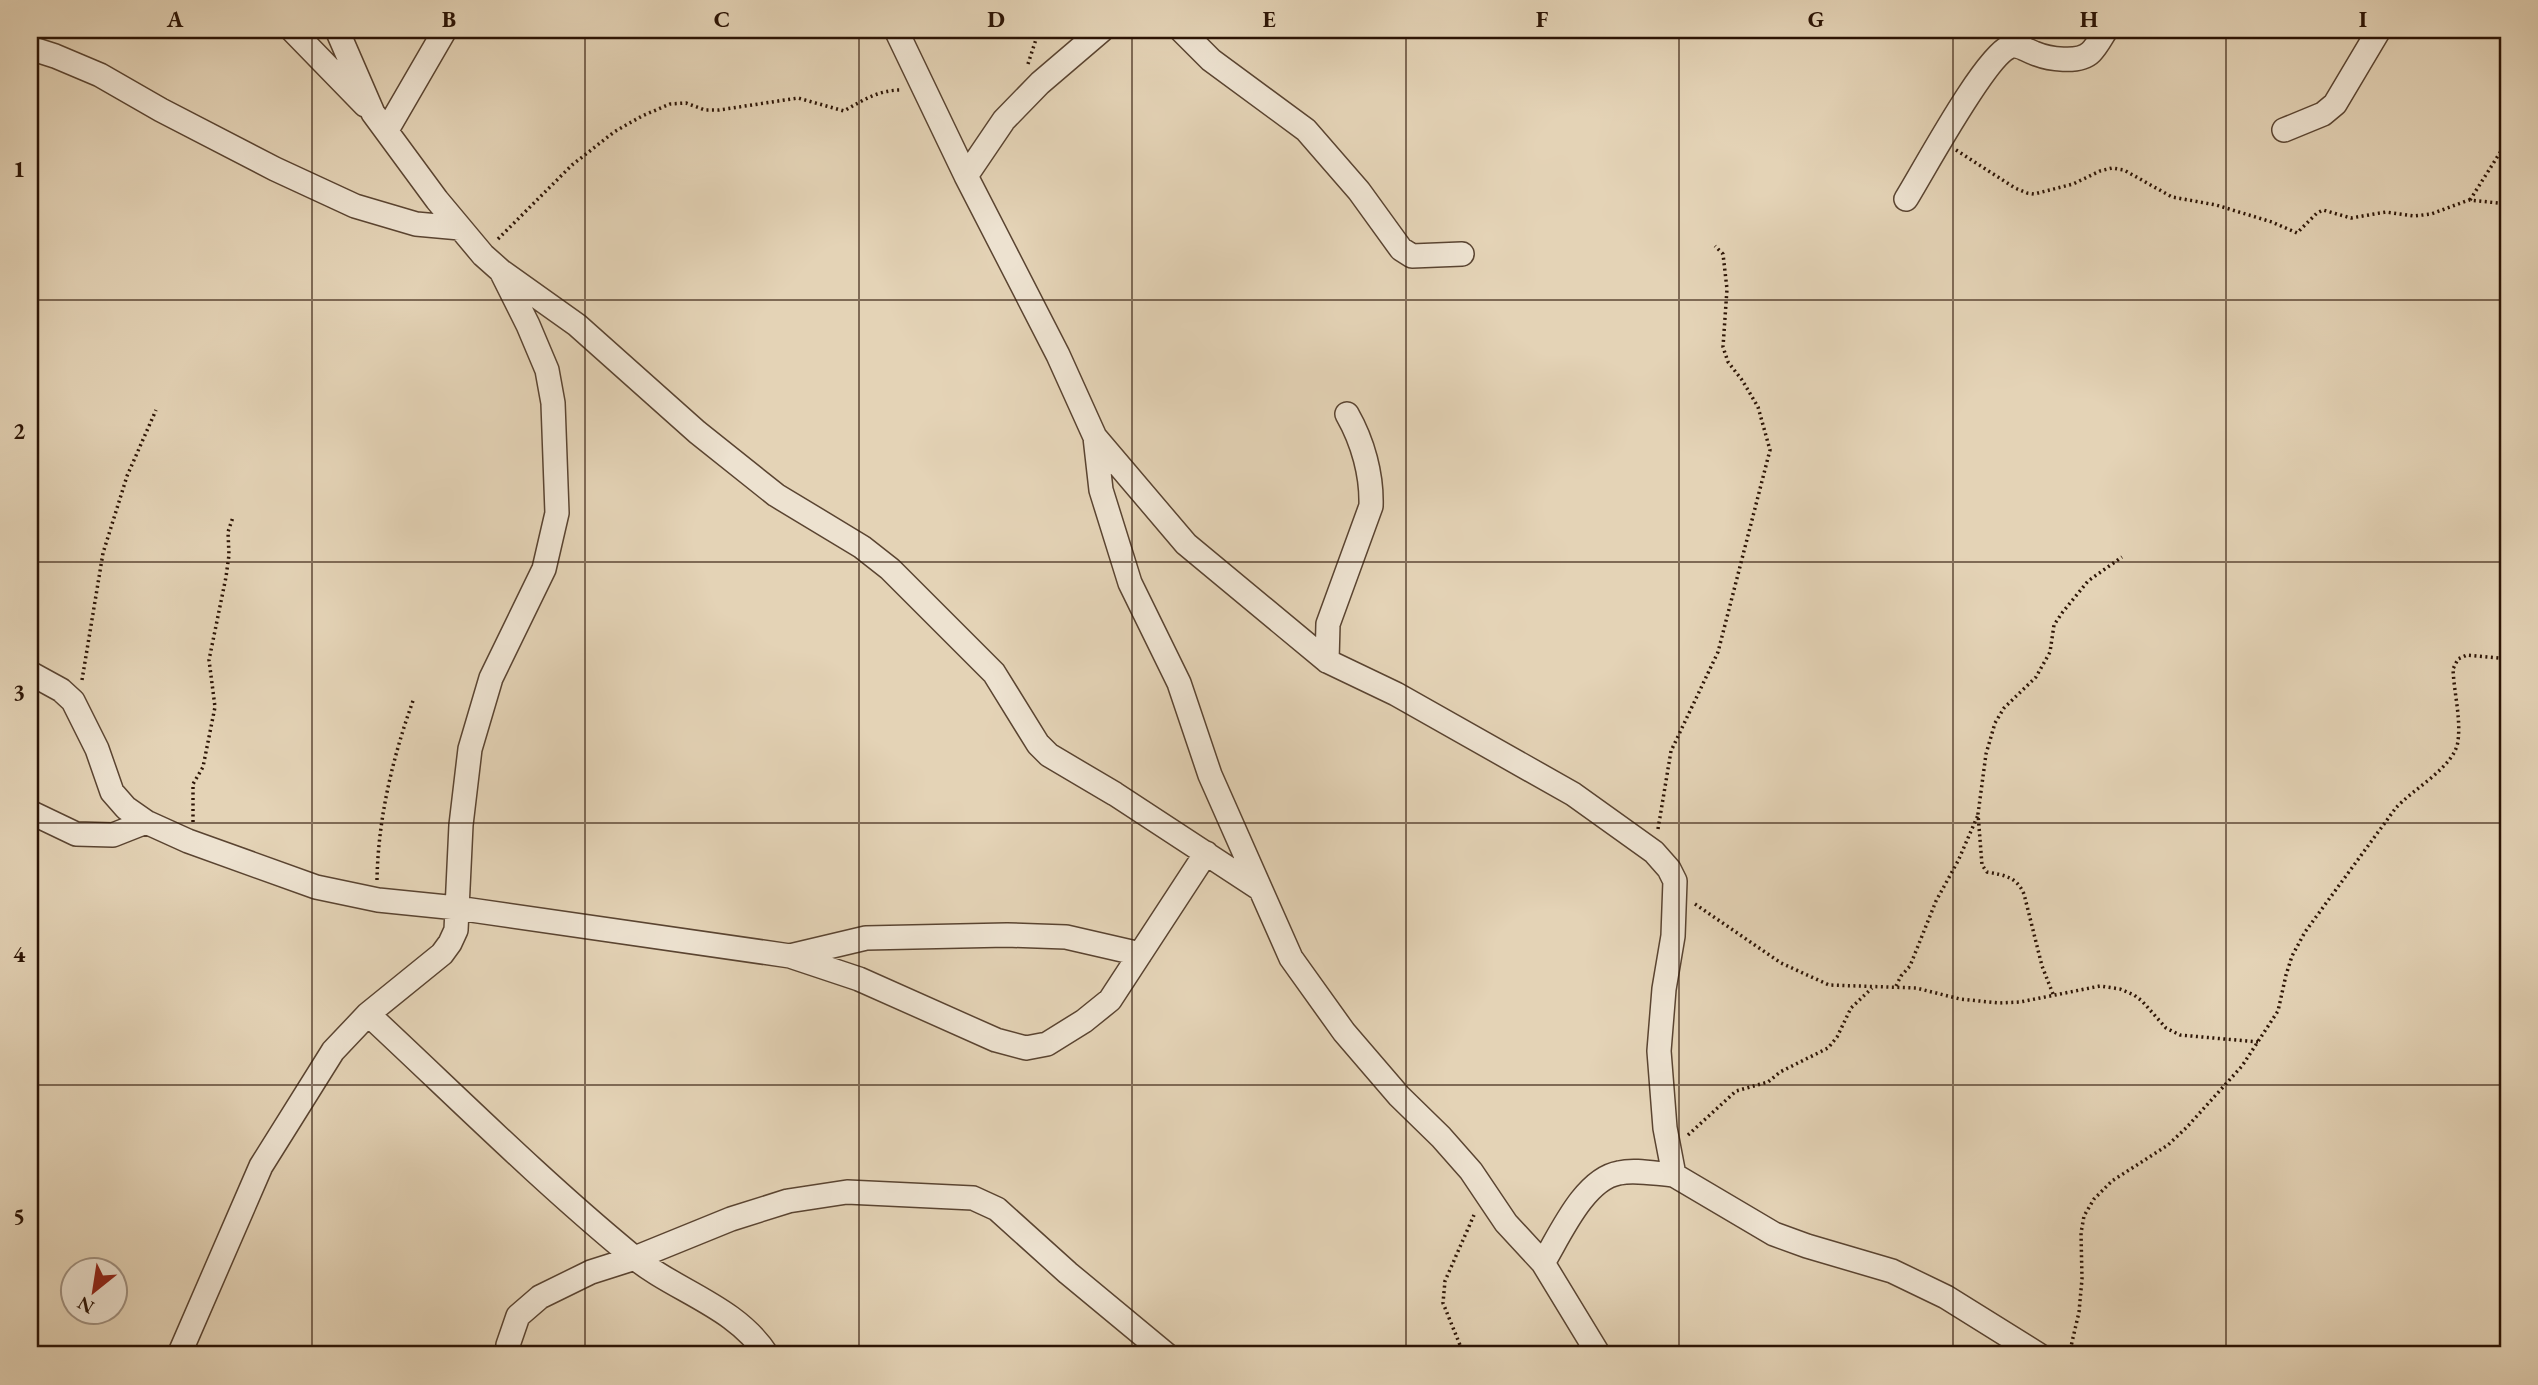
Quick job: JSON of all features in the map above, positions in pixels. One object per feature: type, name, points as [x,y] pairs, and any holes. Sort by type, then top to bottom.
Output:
[{"type":"street","points":[[292,30],[380,121],[460,228],[501,271],[577,325],[697,432],[776,495],[862,547],[890,569],[994,673],[1038,744],[1049,755],[1115,794],[1260,889]]},
{"type":"street","points":[[337,30],[380,121]]},
{"type":"street","points":[[380,121],[445,30]]},
{"type":"street","points":[[896,30],[1096,437],[1186,544],[1327,661],[1396,694],[1573,794],[1654,852],[1669,869],[1675,881],[1673,936],[1664,989],[1659,1051],[1665,1128],[1674,1175]]},
{"type":"street","points":[[966,176],[1004,120],[1040,83],[1102,30]]},
{"type":"street","points":[[1181,30],[1210,60],[1306,130],[1359,191],[1401,249],[1412,256],[1462,254]]},
{"type":"street","points":[[1906,199],[1968,96],[1991,62],[2004,50],[2012,45],[2044,57],[2081,58],[2089,54],[2106,30]]},
{"type":"street","points":[[2284,130],[2323,114],[2335,104],[2379,30]]},
{"type":"street","points":[[30,48],[55,55],[100,75],[264,163],[355,206],[416,225],[460,228]]},
{"type":"street","points":[[179,1355],[261,1166],[333,1051],[368,1014],[442,954],[456,930],[461,825],[470,749],[491,678],[544,569],[557,513],[553,403],[547,370],[501,271]]},
{"type":"street","points":[[1327,661],[1328,624],[1371,506],[1371,487],[1357,432],[1347,415]]},
{"type":"street","points":[[1096,437],[1101,490],[1130,583],[1179,683],[1210,775],[1291,958],[1344,1032],[1399,1096],[1471,1171],[1506,1223],[1543,1263],[1599,1355]]},
{"type":"street","points":[[30,673],[61,690],[73,701],[97,749],[113,792],[126,808],[146,822],[188,841],[316,887],[378,900],[457,908],[790,956],[859,978],[996,1040],[1026,1048],[1047,1044],[1084,1021],[1110,1000],[1206,853]]},
{"type":"street","points":[[30,812],[76,834],[113,835],[146,822]]},
{"type":"street","points":[[790,956],[866,938],[995,935],[1066,937],[1140,954]]},
{"type":"street","points":[[368,1014],[592,1222],[635,1258],[733,1319],[759,1342],[767,1355]]},
{"type":"street","points":[[1543,1263],[1592,1186],[1605,1177],[1620,1172],[1674,1175],[1774,1234],[1807,1247],[1892,1271],[1945,1297],[2039,1355]]},
{"type":"street","points":[[507,1355],[519,1315],[540,1297],[591,1272],[635,1258],[731,1219],[788,1201],[847,1192],[973,1198],[997,1209],[1068,1273],[1167,1355]]},
{"type":"path","points":[[483,255],[572,165],[614,132],[670,104],[686,103],[705,110],[719,110],[798,98],[844,111],[886,90],[927,94]]},
{"type":"path","points":[[1942,140],[2026,193],[2034,194],[2073,184],[2112,168],[2124,170],[2172,197],[2216,205],[2272,222],[2297,233],[2323,210],[2351,218],[2386,212],[2431,214],[2469,200],[2508,204]]},
{"type":"path","points":[[2469,200],[2508,140]]},
{"type":"path","points":[[1654,852],[1671,751],[1718,652],[1770,450],[1758,407],[1728,362],[1723,347],[1727,289],[1723,254],[1715,246]]},
{"type":"path","points":[[73,701],[81,687],[87,659],[103,553],[127,476],[156,410]]},
{"type":"path","points":[[188,841],[193,825],[193,784],[203,767],[215,706],[209,660],[226,577],[228,532],[233,517]]},
{"type":"path","points":[[2053,994],[2042,966],[2020,884],[2012,878],[1987,872],[1982,865],[1978,814],[1986,754],[1999,715],[2036,677],[2050,652],[2054,625],[2062,613],[2088,581],[2122,557]]},
{"type":"path","points":[[2069,1355],[2080,1301],[2081,1233],[2084,1216],[2094,1199],[2112,1181],[2168,1145],[2187,1128],[2242,1066],[2278,1011],[2292,956],[2305,932],[2405,797],[2422,786],[2451,757],[2458,744],[2455,662],[2461,656],[2467,655],[2508,659]]},
{"type":"path","points":[[378,900],[377,877],[388,784],[396,748],[414,698]]},
{"type":"path","points":[[1896,986],[1910,966],[1936,901],[1958,862],[1978,814]]},
{"type":"path","points":[[1675,889],[1781,963],[1829,985],[1916,988],[1960,999],[1999,1003],[2020,1002],[2100,985],[2120,989],[2142,1001],[2166,1028],[2180,1035],[2258,1042]]},
{"type":"path","points":[[1669,1149],[1691,1133],[1736,1091],[1768,1082],[1780,1072],[1828,1048],[1837,1037],[1850,1008],[1872,988]]},
{"type":"path","points":[[1464,1355],[1443,1303],[1445,1281],[1484,1191]]}]
